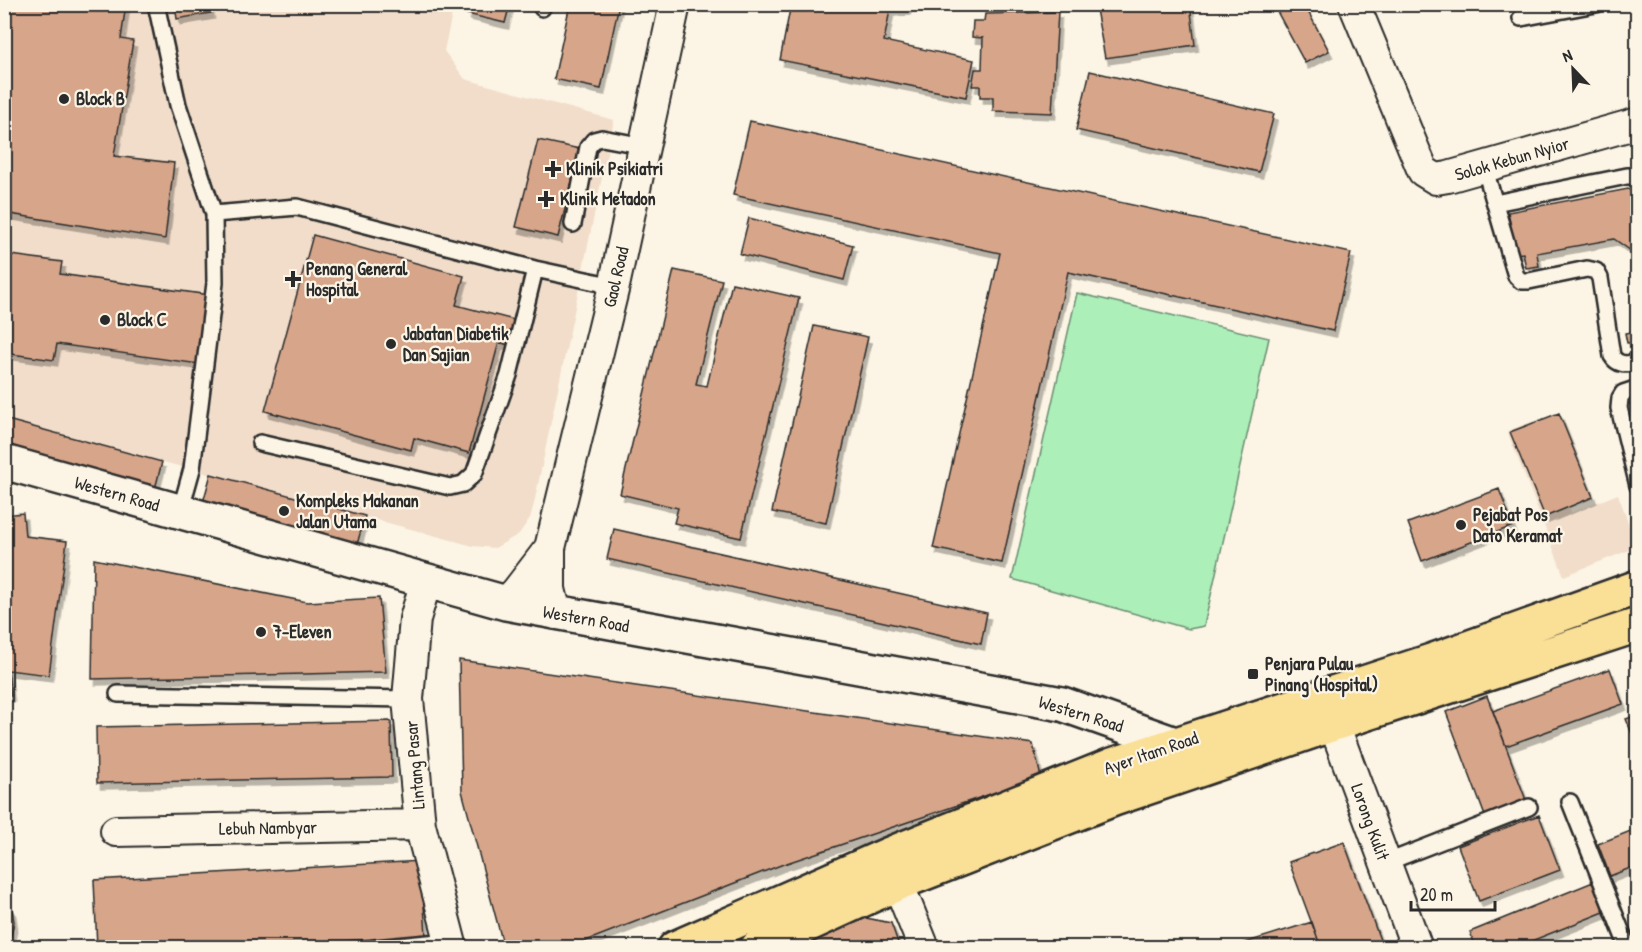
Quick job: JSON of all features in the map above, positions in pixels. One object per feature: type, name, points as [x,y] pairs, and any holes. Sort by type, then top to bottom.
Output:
[{"type":"main road","name":"Ayer Itam Road","points":[[675,948],[893,869],[1114,799],[1328,710],[1434,660],[1638,587]]},
{"type":"main road","name":"Ayer Itam Road","points":[[757,948],[893,869],[1058,786],[1112,765],[1175,744],[1328,710],[1638,625]]},
{"type":"street","name":"Gaol Road","points":[[556,614],[550,590],[550,548],[614,286],[675,4]]},
{"type":"street","name":"Solok Kebun Nyior","points":[[1354,4],[1423,171],[1436,179],[1638,123]]},
{"type":"street","name":"Western Road","points":[[4,462],[506,603],[556,614],[1062,704],[1175,744]]},
{"type":"street","name":"Gaol Road","points":[[506,603],[550,548]]},
{"type":"street","name":"Lintang Pasar","points":[[426,581],[415,619],[408,699],[420,825],[451,944]]},
{"type":"street","name":"Lorong Kulit","points":[[1328,710],[1417,948]]},
{"type":"street","name":"Lebuh Nambyar","points":[[117,831],[420,825]]},
{"type":"street","points":[[893,869],[924,948]]},
{"type":"lane","points":[[156,4],[178,105],[214,214],[215,283],[192,469],[180,512]]},
{"type":"lane","points":[[1521,18],[1596,4]]},
{"type":"lane","points":[[573,224],[588,147],[594,140],[602,138],[645,146]]},
{"type":"lane","points":[[1484,166],[1516,276],[1521,281],[1587,269],[1596,271],[1600,278],[1612,356],[1616,362],[1624,365],[1638,363]]},
{"type":"lane","points":[[1495,203],[1627,176],[1638,176]]},
{"type":"lane","points":[[214,214],[297,207],[535,269],[614,286]]},
{"type":"lane","points":[[260,443],[450,488],[463,484],[474,474],[509,375],[535,269]]},
{"type":"lane","points":[[1638,388],[1623,393],[1619,408],[1638,486]]},
{"type":"lane","points":[[118,694],[408,699]]},
{"type":"lane","points":[[1570,802],[1628,948]]},
{"type":"lane","points":[[1385,863],[1529,807]]},
{"type":"lane","points":[[374,948],[451,944]]},
{"type":"shaded area","name":"Penang General Hospital","points":[[4,5],[454,5],[444,51],[465,79],[614,120],[534,504],[530,518],[519,534],[495,548],[473,546],[5,419]]},
{"type":"shaded area","points":[[1534,421],[1571,513],[1618,494],[1637,547],[1564,576],[1507,431]]},
{"type":"green space","points":[[1077,293],[1269,338],[1204,626],[1189,629],[1012,579]]},
{"type":"building","name":"Block B","points":[[4,4],[126,4],[121,39],[133,41],[114,156],[174,163],[165,239],[4,213]]},
{"type":"building","points":[[175,4],[219,4],[210,6],[211,13],[177,19]]},
{"type":"building","points":[[469,4],[510,4],[505,23],[467,14]]},
{"type":"building","points":[[570,4],[619,4],[601,89],[554,79]]},
{"type":"building","points":[[791,4],[908,4],[907,9],[890,10],[884,41],[974,60],[966,97],[780,60]]},
{"type":"building","points":[[1095,4],[1190,4],[1195,45],[1105,58]]},
{"type":"building","points":[[1273,4],[1304,4],[1329,51],[1305,63]]},
{"type":"building","points":[[1058,12],[1052,113],[993,111],[993,97],[980,97],[980,86],[972,86],[975,69],[982,69],[983,38],[972,37],[973,21],[984,21],[985,14]]},
{"type":"building","points":[[1090,71],[1274,114],[1259,172],[1076,130]]},
{"type":"building","points":[[750,121],[1351,253],[1333,331],[1068,272],[1002,563],[933,548],[1000,253],[733,195]]},
{"type":"building","points":[[538,140],[580,149],[558,237],[516,227]]},
{"type":"building","points":[[1628,189],[1638,197],[1638,295],[1631,251],[1614,239],[1537,253],[1539,266],[1526,268],[1523,253],[1516,254],[1508,212]]},
{"type":"building","points":[[749,218],[853,245],[844,280],[740,254]]},
{"type":"building","name":"Jabatan Diabetik Dan Sajian","points":[[313,235],[464,276],[456,305],[514,320],[508,345],[499,342],[469,453],[414,438],[411,450],[265,411]]},
{"type":"building","name":"Block C","points":[[11,255],[62,262],[60,274],[209,295],[199,364],[57,344],[54,360],[4,353],[4,266],[9,267]]},
{"type":"building","points":[[674,270],[722,280],[696,384],[707,386],[732,283],[799,298],[741,538],[674,523],[678,508],[620,494]]},
{"type":"building","points":[[814,326],[868,337],[826,523],[772,512]]},
{"type":"building","points":[[1638,331],[1638,342],[1627,343],[1625,333]]},
{"type":"building","points":[[1638,401],[1638,434],[1630,403]]},
{"type":"building","points":[[1559,413],[1593,497],[1545,517],[1510,432]]},
{"type":"building","points":[[4,419],[162,462],[155,489],[4,449]]},
{"type":"building","name":"Kompleks Makanan Jalan Utama","points":[[211,474],[365,516],[356,548],[202,506]]},
{"type":"building","name":"Pejabat Pos Dato Keramat","points":[[1499,489],[1513,526],[1422,561],[1408,523]]},
{"type":"building","points":[[23,513],[25,536],[67,541],[49,675],[8,670],[11,696],[4,696],[4,515]]},
{"type":"building","points":[[614,529],[987,613],[981,644],[607,559]]},
{"type":"building","points":[[94,559],[307,602],[379,598],[386,672],[92,679]]},
{"type":"building","points":[[459,660],[1033,744],[1041,777],[781,865],[568,948],[504,948],[462,791]]},
{"type":"building","points":[[1610,669],[1623,704],[1506,746],[1493,711]]},
{"type":"building","points":[[1487,696],[1526,800],[1485,816],[1446,712]]},
{"type":"building","points":[[1638,715],[1638,748],[1626,719]]},
{"type":"building","points":[[391,721],[392,777],[97,783],[96,727]]},
{"type":"building","points":[[1539,815],[1560,870],[1479,901],[1458,846]]},
{"type":"building","points":[[1638,828],[1638,865],[1610,876],[1598,844]]},
{"type":"building","points":[[1344,842],[1383,948],[1321,948],[1289,862]]},
{"type":"building","points":[[421,861],[426,936],[227,948],[97,948],[94,880]]},
{"type":"building","points":[[1593,882],[1604,912],[1514,948],[1476,948],[1470,932]]},
{"type":"building","points":[[4,896],[12,909],[14,922],[5,948]]},
{"type":"building","points":[[866,918],[891,923],[900,948],[797,948]]},
{"type":"building","points":[[1312,922],[1321,948],[1228,948]]},
{"type":"place","name":"Block B","points":[[64,99]]},
{"type":"place","name":"Klinik Psikiatri","points":[[553,169]]},
{"type":"place","name":"Klinik Metadon","points":[[546,199]]},
{"type":"place","name":"Penang General Hospital","points":[[293,279]]},
{"type":"place","name":"Block C","points":[[105,320]]},
{"type":"place","name":"Jabatan Diabetik Dan Sajian","points":[[391,344]]},
{"type":"place","name":"Kompleks Makanan Jalan Utama","points":[[284,511]]},
{"type":"place","name":"Pejabat Pos Dato Keramat","points":[[1461,525]]},
{"type":"place","name":"7-Eleven","points":[[261,632]]},
{"type":"place","name":"Penjara Pulau Pinang (Hospital)","points":[[1253,674]]}]
